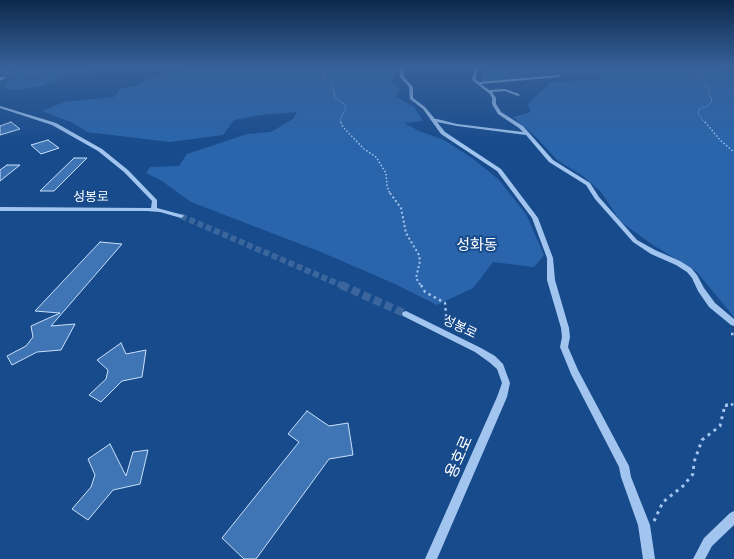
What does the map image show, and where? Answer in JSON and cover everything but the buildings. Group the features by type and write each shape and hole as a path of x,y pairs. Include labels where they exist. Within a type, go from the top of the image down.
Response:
{"street":[{"path":"411,93 411,98 424,108 443,133 499,170 535,218 550,258 550,280 565,328 566,337 564,348 574,371 619,453 624,466 626,478 646,533 650,559"},
{"path":"491,93 494,104 499,112 521,127 551,161 588,184 597,198 635,241 689,270 712,305 734,323"},
{"path":"513,93 518,95"},
{"path":"0,107 48,122 100,150 126,171 155,201 154,210"},
{"path":"434,121 437,120 457,125 528,134"},
{"name":"성봉로","path":"0,209 154,210 181,216"},
{"name":"성봉로","path":"406,314 478,350 500,367"},
{"name":"용호로","path":"431,559 502,397 506,383 500,367"},
{"path":"699,559 708,542 734,517"}],"path":[{"path":"332,93 335,98 342,102 346,108 340,120 343,127 364,149 376,157 386,174 387,186 391,197 401,208 406,233 419,255 420,261 416,278 419,285 425,292 445,303 446,321 450,336"},
{"path":"709,93 712,100 709,106 699,110 698,114 715,135 734,152"},
{"path":"646,533 651,527 663,502 683,486 693,474 694,462 702,440 720,426 725,405 734,404"}],"shaded area":[{"path":"117,93 398,93 396,97 414,107 423,121 404,123 419,131 444,140 472,158 498,179 526,214 544,255 534,267 493,262 473,288 437,305 395,284 321,252 191,202 162,181 146,173 150,167 179,166 187,154 247,134 271,132 293,119 297,112 260,115 234,120 223,135 170,142 87,132 73,123 42,111 64,102 114,97"},
{"path":"539,93 734,93 734,317 697,272 653,245 621,222 601,192 583,176 557,160 537,138 513,117 531,112 528,104"}],"tunnel":[{"path":"181,216 343,286"},
{"path":"341,285 406,314"}],"district":[{"name":"성화동","path":"477,245"}]}
